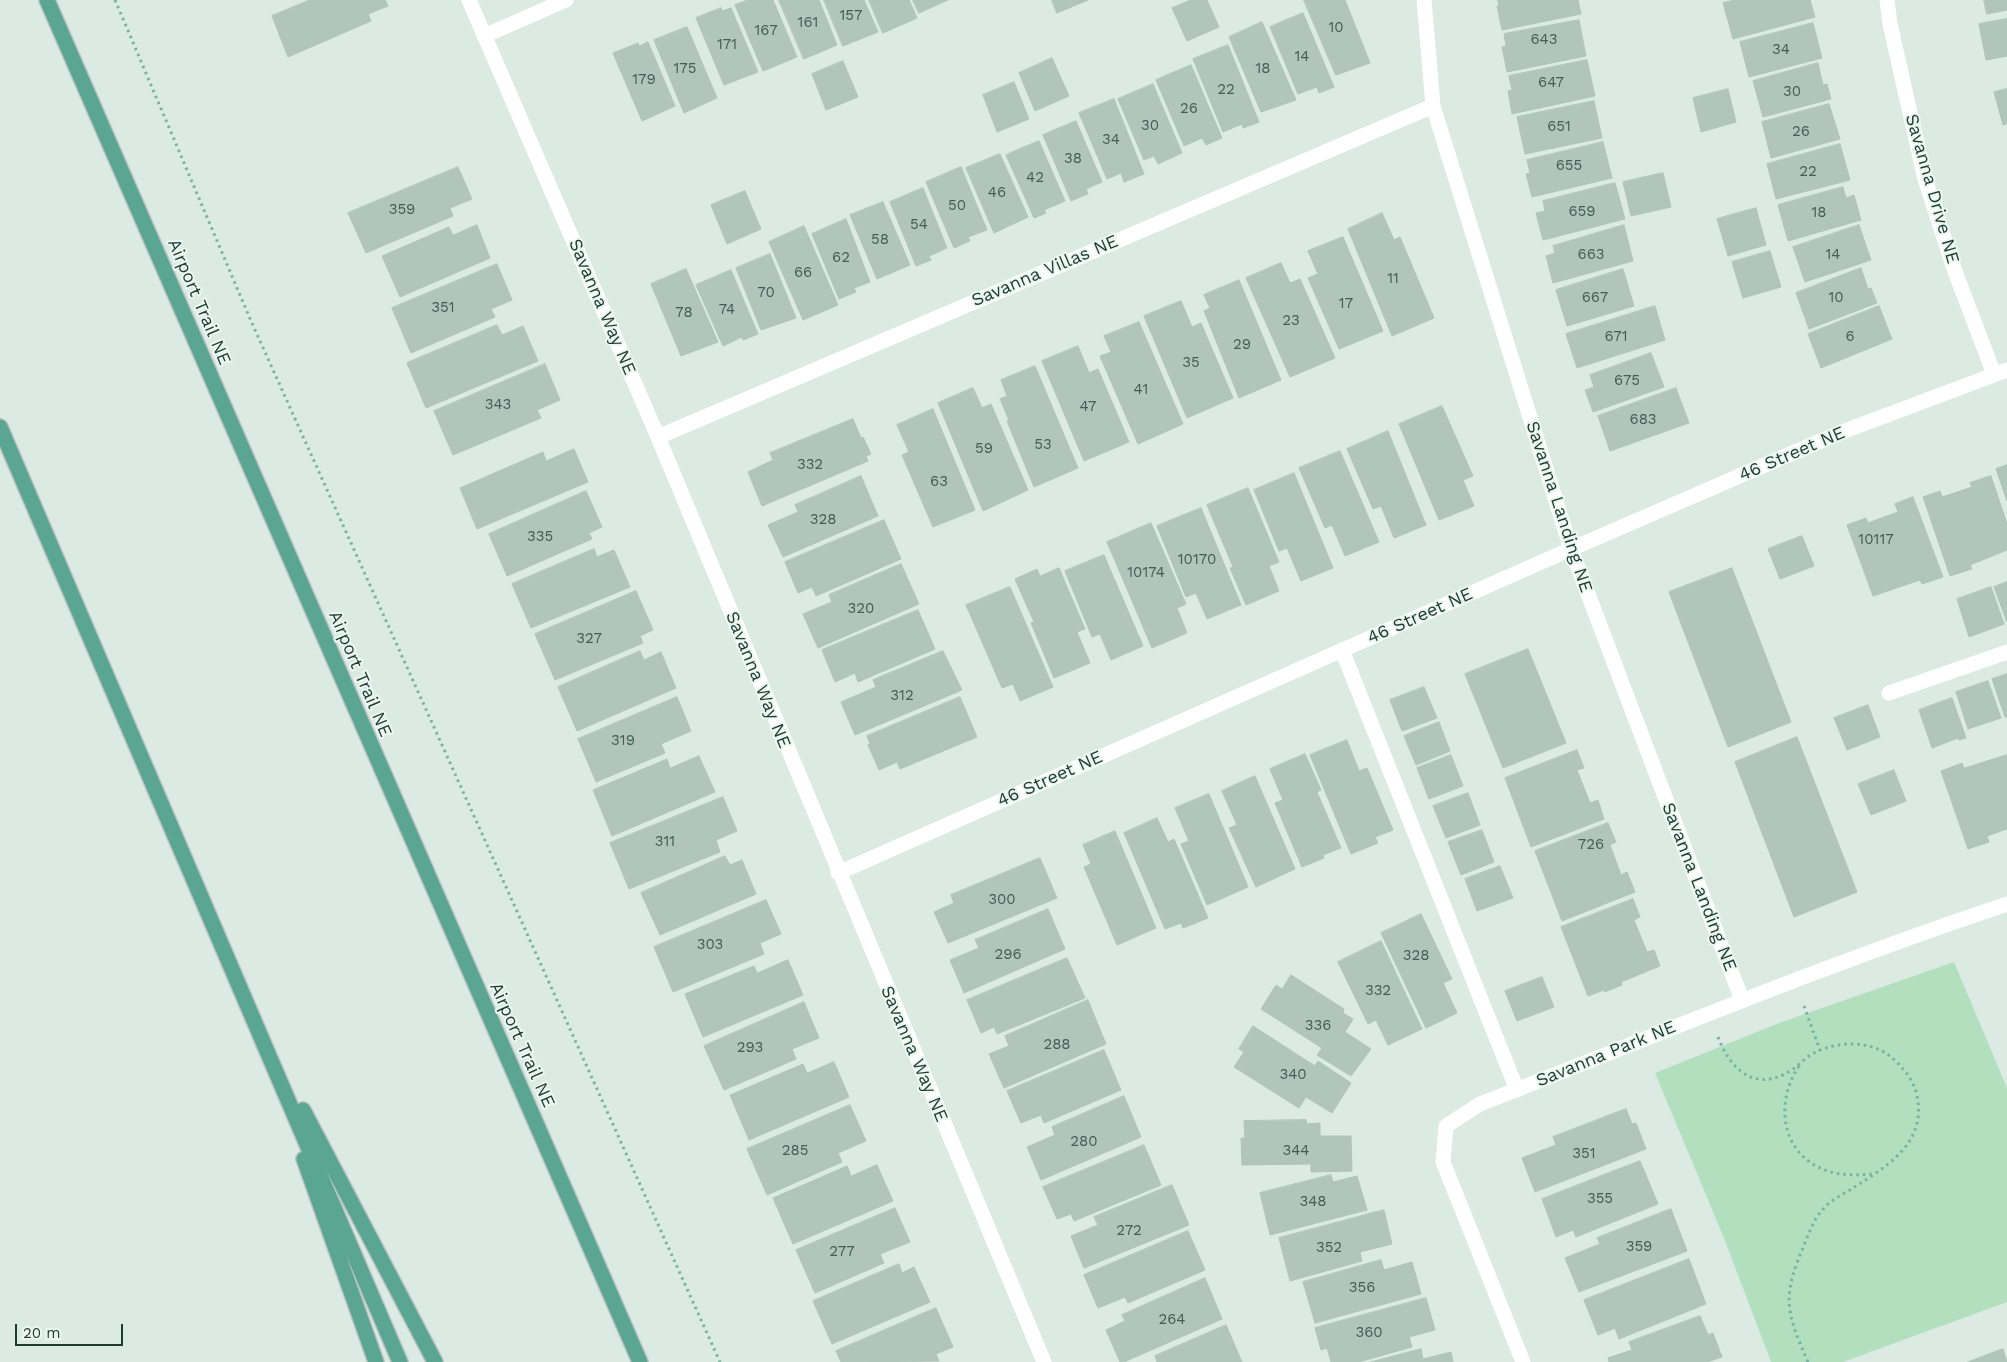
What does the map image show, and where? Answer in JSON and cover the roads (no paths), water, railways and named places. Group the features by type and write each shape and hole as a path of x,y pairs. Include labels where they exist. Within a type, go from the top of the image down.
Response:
{"main road":[{"name":"Airport Trail NE","path":"47,0 640,1362"},
{"path":"0,427 400,1362"},
{"path":"252,1014 376,1362"},
{"path":"252,1014 435,1362"}],"street":[{"name":"Savanna Way NE","path":"469,0 658,437 838,873 1044,1362"},
{"path":"484,36 566,0"},
{"name":"Savanna Landing NE","path":"1424,0 1433,106 1571,549 1742,1000"},
{"name":"Savanna Drive NE","path":"1887,0 1890,24 1925,179 1954,269 2001,372"},
{"name":"Savanna Villas NE","path":"658,437 1433,106"},
{"name":"46 Street NE","path":"838,873 1571,549 1842,432 2001,372"},
{"path":"1342,650 1517,1090"},
{"path":"1889,693 2007,652"},
{"name":"Savanna Park NE","path":"1524,1362 1443,1162 1446,1126 1480,1104 1742,1000 1943,925 2007,904"}]}
